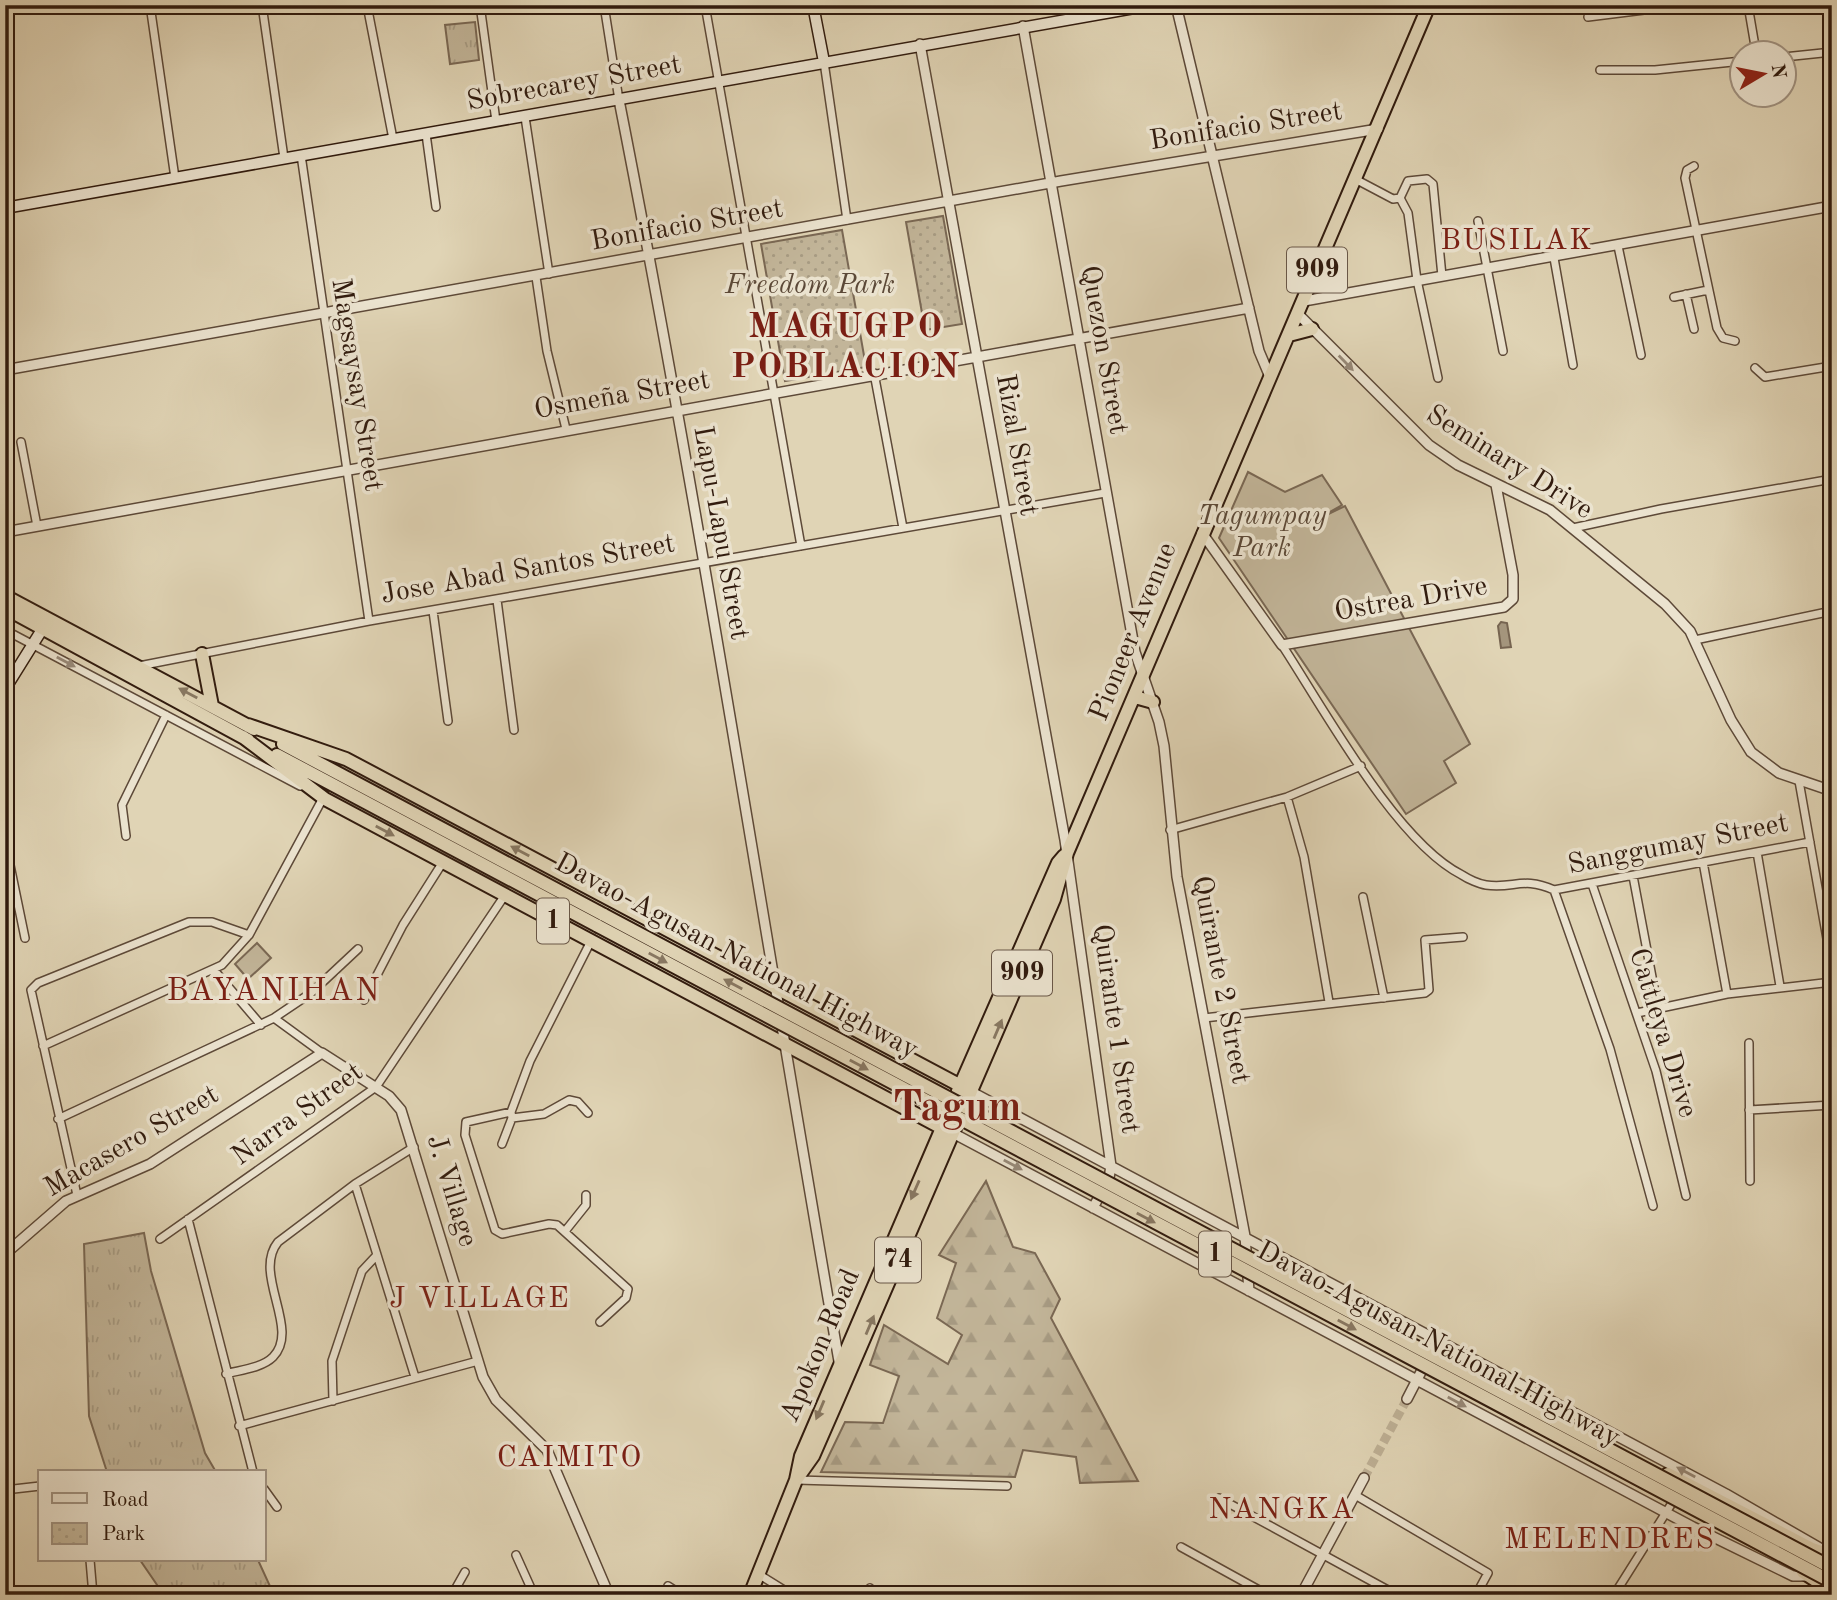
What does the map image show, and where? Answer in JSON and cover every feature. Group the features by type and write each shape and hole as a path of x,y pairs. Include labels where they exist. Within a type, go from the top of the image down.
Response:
{"highway":[{"name":"Pioneer Avenue","path":"950,1125 1061,883 1067,853 1143,680 1202,533 1357,180 1429,5"},
{"path":"1289,335 1312,329"},
{"name":"Davao-Agusan National Highway","path":"5,596 135,672 601,920 1830,1587"},
{"name":"Davao-Agusan National Highway","path":"5,608 135,672 212,706 324,799 783,1043 1099,1202"},
{"path":"202,654 212,706"},
{"path":"1135,697 1153,702"},
{"name":"Davao-Agusan National Highway","path":"245,731 346,759 775,987 1112,1175"},
{"name":"Davao-Agusan National Highway","path":"601,920 1831,1557"},
{"name":"Apokon Road","path":"750,1595 796,1480 801,1455 839,1364 950,1125"},
{"name":"Apokon Road","path":"796,1480 813,1456 843,1387 950,1125"},
{"name":"Davao-Agusan National Highway","path":"1419,1375 1523,1424 1669,1508 1830,1587"},
{"name":"Davao-Agusan National Highway","path":"1523,1424 1531,1415 1534,1404 1724,1498 1812,1549 1831,1557"},
{"path":"1548,1437 1550,1425 1558,1417"},
{"path":"1810,1576 1831,1557"},
{"path":"1830,1587 1824,1574 1831,1557"}],"main road":[{"path":"813,5 824,62"},
{"name":"Sobrecarey Street","path":"5,208 1152,5"},
{"path":"5,689 43,628"}],"street":[{"path":"150,5 175,178"},
{"path":"262,5 284,158"},
{"path":"367,5 393,139"},
{"path":"480,5 496,121"},
{"name":"Lapu-Lapu Street","path":"604,5 753,846 783,1043 843,1387"},
{"path":"705,5 744,238 801,546"},
{"path":"1176,5 1262,360 1270,377"},
{"path":"1588,17 1684,5"},
{"path":"1748,5 1754,38"},
{"name":"Quezon Street","path":"1023,26 1105,494 1143,680"},
{"name":"Rizal Street","path":"920,44 1067,853"},
{"path":"1798,56 1832,52"},
{"path":"824,62 848,220"},
{"path":"1600,70 1655,70 1728,62"},
{"path":"525,117 549,274"},
{"name":"Bonifacio Street","path":"5,370 1051,183 1378,129"},
{"path":"426,134 436,207"},
{"name":"Magsaysay Street","path":"301,155 369,621"},
{"path":"1694,166 1687,170 1685,178 1708,290 1720,335 1735,341"},
{"path":"1400,198 1408,181 1427,179 1433,184 1442,276"},
{"path":"1357,180 1393,199 1400,198"},
{"path":"1400,198 1408,213 1417,280 1438,378"},
{"path":"1301,308 1417,280 1554,258 1694,229 1832,206"},
{"path":"1478,221 1503,351"},
{"path":"1618,246 1641,355"},
{"path":"1554,258 1573,365"},
{"path":"536,276 547,351 566,429"},
{"path":"1674,297 1708,290"},
{"path":"1686,294 1694,329"},
{"name":"Osmeña Street","path":"5,532 773,391 1249,308"},
{"name":"Seminary Drive","path":"1301,308 1312,329 1416,435 1450,460 1496,485 1539,503 1573,527 1671,609 1695,640 1731,720 1745,744 1767,765 1799,781 1832,792"},
{"path":"1755,368 1765,377 1832,366"},
{"path":"874,373 902,528"},
{"path":"21,442 37,526"},
{"path":"1573,527 1832,479"},
{"name":"Ostrea Drive","path":"1282,645 1429,621 1509,604 1514,585 1496,485"},
{"name":"Jose Abad Santos Street","path":"135,672 202,654 369,621 1105,494"},
{"path":"1202,533 1282,645 1361,766 1416,840 1460,874 1486,885 1538,882 1554,890 1611,1049 1653,1206"},
{"path":"497,600 514,730"},
{"path":"432,611 448,721"},
{"path":"1695,640 1832,611"},
{"path":"5,630 324,799 249,935 232,956 214,970 43,1046"},
{"name":"Quirante 2 Street","path":"1143,680 1153,702 1164,746 1170,830 1245,1236 1249,1291"},
{"path":"126,836 122,805 166,715"},
{"path":"1170,830 1287,797 1361,766"},
{"name":"Sanggumay Street","path":"1799,781 1832,967"},
{"path":"1287,797 1306,870 1329,1002"},
{"path":"5,841 25,938"},
{"name":"Sanggumay Street","path":"1554,890 1810,842"},
{"path":"1757,852 1780,986"},
{"name":"Quirante 1 Street","path":"1067,853 1112,1175 1099,1202"},
{"path":"365,1000 403,925 443,862"},
{"path":"1703,862 1727,994"},
{"path":"1633,876 1658,1009"},
{"name":"Cattleya Drive","path":"1592,884 1663,1096 1686,1196"},
{"name":"Narra Street","path":"160,1239 376,1087 505,895"},
{"path":"1363,897 1384,998"},
{"path":"77,1195 31,990 38,983 189,922 212,922 249,935"},
{"path":"1204,1018 1428,992 1425,940 1463,937"},
{"path":"502,1144 530,1061 591,941"},
{"path":"58,1119 274,1018 311,993 358,949"},
{"path":"214,970 261,1024"},
{"path":"1637,1013 1727,994 1832,982"},
{"path":"274,1018 322,1053"},
{"path":"1749,1043 1750,1181"},
{"name":"J. Village","path":"322,1053 376,1087 401,1110 478,1362 496,1399 547,1450 609,1595"},
{"name":"Macasero Street","path":"5,1255 77,1195 150,1164 322,1053"},
{"path":"588,1113 578,1102 569,1100 544,1114 472,1118 466,1122 464,1128 495,1230 502,1234 549,1224 566,1230 628,1289 626,1298 600,1322"},
{"path":"1749,1110 1832,1105"},
{"path":"226,1374 264,1363 279,1349 281,1327 268,1262 270,1251 278,1242 355,1184 414,1147"},
{"path":"1112,1175 1245,1236 1724,1498"},
{"path":"355,1184 415,1377"},
{"path":"566,1230 586,1205 586,1195"},
{"path":"1099,1202 1249,1291 1419,1375 1669,1508 1614,1595"},
{"path":"188,1219 252,1470"},
{"path":"333,1401 332,1361 362,1271 377,1255"},
{"path":"239,1426 478,1362"},
{"path":"1407,1399 1419,1375"},
{"path":"1301,1595 1364,1478"},
{"path":"796,1480 1007,1486"},
{"path":"5,1490 38,1486"},
{"path":"266,1492 277,1507"},
{"path":"1355,1495 1488,1573 1476,1595"},
{"path":"1219,1497 1397,1595"},
{"path":"1181,1547 1268,1595"},
{"path":"516,1555 534,1595"},
{"path":"90,1562 93,1595"},
{"path":"455,1594 465,1572"},
{"path":"758,1574 792,1595"},
{"path":"668,1586 682,1595"}],"green space":[{"path":"475,22 479,60 450,64 445,25"},
{"path":"943,216 962,324 925,330 906,222"},
{"name":"Freedom Park","path":"842,230 866,367 785,381 761,244"},
{"name":"Tagumpay Park","path":"1248,472 1285,492 1322,475 1342,505 1316,520 1345,506 1470,744 1444,761 1456,783 1406,814 1219,538"},
{"path":"257,943 271,958 248,979 235,964"},
{"path":"986,1181 1013,1247 1035,1253 1060,1299 1051,1318 1138,1481 1080,1483 1076,1457 1023,1450 1015,1477 821,1472 845,1422 883,1423 899,1376 870,1365 884,1325 948,1364 962,1335 937,1318 956,1263 939,1255"},
{"path":"144,1233 151,1271 205,1453 215,1470 106,1470 89,1416 84,1244"},
{"path":"141,1562 259,1562 274,1595 164,1595"}],"shaded area":[{"path":"1501,622 1507,623 1511,647 1501,648 1498,626"}],"tunnel":[{"path":"1364,1478 1407,1399"}],"district":[{"name":"BUSILAK","path":"1517,241"},
{"name":"MAGUGPO POBLACION","path":"846,347"},
{"name":"BAYANIHAN","path":"274,992"},
{"name":"Tagum","path":"957,1109"},
{"name":"J VILLAGE","path":"480,1299"},
{"name":"CAIMITO","path":"570,1458"},
{"name":"NANGKA","path":"1282,1510"},
{"name":"MELENDRES","path":"1610,1540"}]}
